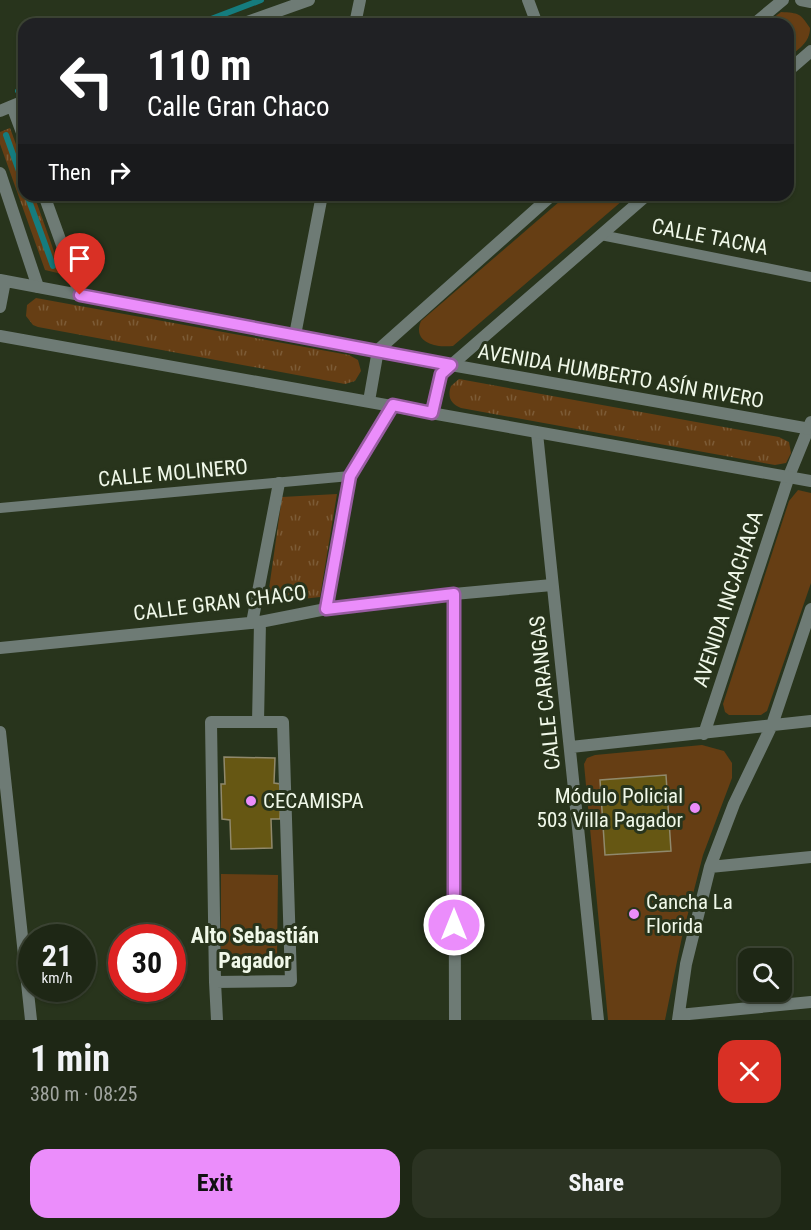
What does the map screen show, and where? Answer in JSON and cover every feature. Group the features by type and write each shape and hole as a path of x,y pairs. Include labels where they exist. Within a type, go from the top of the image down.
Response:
{"street":[{"path":"259,18 309,0"},
{"path":"356,18 360,0"},
{"path":"528,0 535,18"},
{"path":"761,18 783,0"},
{"path":"801,0 811,2"},
{"path":"794,66 811,51"},
{"path":"0,111 18,104"},
{"path":"0,173 38,287"},
{"path":"46,201 80,295"},
{"path":"295,335 321,201"},
{"path":"369,400 378,350 545,201"},
{"path":"432,413 441,374 640,201"},
{"path":"0,307 2,280"},
{"name":"AVENIDA HUMBERTO ASÍN RIVERO","path":"2,280 451,365 810,427"},
{"path":"0,336 369,400 537,433 811,481"},
{"path":"326,609 350,476 393,405"},
{"name":"AVENIDA INCACHACA","path":"704,734 789,476 810,427"},
{"name":"CALLE CARANGAS","path":"537,433 598,1020"},
{"path":"258,722 256,622 279,483"},
{"name":"CALLE GRAN CHACO","path":"0,648 256,622 326,609 552,585"},
{"path":"454,594 455,1020"},
{"path":"811,609 772,725 734,804 710,867 686,964 679,1017 811,1002"},
{"path":"571,747 811,721"},
{"path":"215,982 291,981 283,722 211,722 215,982 217,1020"},
{"path":"0,732 31,1020"},
{"path":"710,867 811,857"},
{"path":"763,1007 764,1020"}],"lane":[{"name":"CALLE TACNA","path":"601,235 811,277"},
{"name":"CALLE MOLINERO","path":"0,508 350,476"}],"green space":[{"path":"781,12 792,13 804,19 810,28 806,42 794,53 794,18 773,18"},
{"path":"10,128 18,150 18,194 0,144 0,132"},
{"path":"20,201 36,201 62,274 45,270"},
{"path":"560,201 622,201 453,346 433,345 422,339 419,328 421,321"},
{"path":"36,298 349,355 358,360 361,371 355,381 345,384 38,327 33,325 26,316 27,305"},
{"path":"459,379 779,437 789,442 791,453 786,463 775,465 461,408 452,402 449,394 451,386"},
{"path":"798,490 811,493 811,583 767,711 761,715 729,715 725,712 723,704 789,501"},
{"path":"337,494 320,597 267,603 282,497"},
{"path":"702,745 724,751 732,763 732,778 703,855 682,937 665,1020 608,1020 584,764 587,758 595,755"},
{"path":"221,874 278,875 277,960 221,959"}],"building":[{"name":"CECAMISPA","path":"224,757 275,758 274,783 281,784 280,819 271,819 272,848 231,849 230,820 222,819 221,784 225,784"},
{"path":"666,775 671,851 605,855 600,780"}],"waterway":[{"path":"214,18 261,0"},
{"path":"6,135 18,168"},
{"path":"29,201 53,266"}],"place":[{"name":"CECAMISPA","path":"251,801"},
{"name":"Módulo Policial 503 Villa Pagador","path":"695,808"},
{"name":"Cancha La Florida","path":"634,914"}],"district":[{"name":"Alto Sebastián Pagador","path":"255,948"}],"route":[{"path":"80,295 451,365 441,374 432,413 393,405 350,476 326,609 454,594 454,925"}]}
